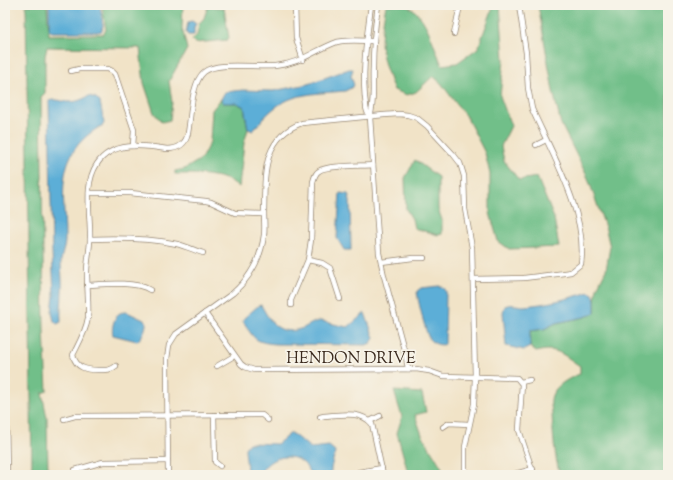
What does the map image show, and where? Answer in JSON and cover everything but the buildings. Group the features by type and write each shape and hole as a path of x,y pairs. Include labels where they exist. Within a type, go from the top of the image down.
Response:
{"street":[{"path":"295,5 296,38 303,60"},
{"path":"371,5 366,41 365,74 366,107 370,117 376,214 381,262 408,369"},
{"path":"370,117 373,108 372,81 378,5"},
{"path":"454,34 460,5"},
{"path":"473,279 524,278 564,273 571,272 581,264 582,250 579,222 566,184 532,109 519,5"},
{"path":"116,366 111,370 87,370 81,368 77,364 73,355 88,318 87,285 90,239 89,193 91,177 97,164 115,150 133,146 172,149 180,146 184,142 188,133 195,86 200,76 209,68 220,66 275,66 289,64 303,60 336,43 344,41 374,41"},
{"path":"71,72 79,69 108,69 115,74 133,126 133,146"},
{"path":"168,475 167,359 169,345 179,330 205,313 240,286 255,267 264,233 267,160 275,142 282,134 295,126 307,122 399,114 416,118 428,126 460,163 464,176 465,209 472,248 475,377 474,404 465,447 465,475"},
{"path":"536,144 546,140"},
{"path":"291,304 291,300 308,260 311,240 313,182 317,172 328,168 373,165"},
{"path":"89,193 130,193 198,200 210,202 235,213 264,214"},
{"path":"90,239 144,239 178,244 203,253"},
{"path":"381,262 424,258"},
{"path":"308,260 322,263 330,268 340,299"},
{"path":"87,285 132,284 145,287 150,290"},
{"path":"5,302 5,350"},
{"name":"HENDON DRIVE","path":"205,313 234,356 243,366 254,370 408,369 425,370 443,376 509,377 517,378 522,383"},
{"path":"217,366 234,356"},
{"path":"530,380 522,383 519,430 534,475"},
{"path":"5,413 7,475"},
{"path":"214,415 215,462 220,466"},
{"path":"64,419 75,416 262,415 268,420"},
{"path":"320,417 358,415 367,418 372,424 383,475"},
{"path":"370,421 380,416"},
{"path":"443,426 449,423 469,424"},
{"path":"75,470 95,463 103,462 168,461"},
{"path":"359,472 382,468"},
{"path":"515,474 532,470"}],"green space":[{"path":"26,5 47,5 49,35 103,34 106,30 102,5 183,5 182,28 187,49 169,81 172,102 170,120 162,122 154,113 144,83 140,48 47,47 45,56 45,93 41,97 44,330 47,391 42,393 47,418 48,475 32,475"},
{"path":"386,5 405,6 411,8 417,13 430,34 442,65 457,63 478,48 494,5 500,5 504,60 500,96 511,126 501,146 504,161 519,180 537,177 554,218 559,247 509,249 498,241 490,213 490,174 485,153 467,118 441,83 433,76 416,92 407,95 394,90 385,67 381,46"},
{"path":"538,5 668,5 668,475 560,475 554,444 551,400 554,391 558,387 580,374 580,366 564,355 555,351 543,350 536,352 530,347 530,331 544,329 556,323 585,317 595,313 597,288 606,270 610,247 606,230 588,178 561,124 553,91"},
{"path":"208,6 224,8 229,38 227,40 195,43 192,40 197,35 199,24 204,18"},
{"path":"221,99 223,103 237,103 244,107 248,129 244,143 239,187 226,179 209,175 175,174 175,171 185,169 201,159 210,142 212,110"},
{"path":"415,160 438,177 438,209 442,220 442,234 438,235 414,228 412,219 406,209 405,178"},
{"path":"394,391 422,393 426,412 415,415 422,435 442,468 442,475 406,475 407,469 397,433 402,417"}],"water":[{"path":"49,5 100,5 103,25 102,31 52,32 49,30"},
{"path":"192,21 196,24 194,27 194,35 188,35 186,33 188,22"},
{"path":"349,69 353,69 351,76 354,85 351,88 345,91 304,95 283,102 263,118 253,131 248,129 244,107 237,103 223,103 221,99 225,92 243,90 273,91 308,84"},
{"path":"89,96 96,98 100,102 104,123 87,136 76,148 69,161 65,176 65,241 61,262 61,322 57,324 54,321 52,312 54,296 49,101 59,100 72,102"},
{"path":"340,193 348,194 350,201 351,250 344,250 337,238"},
{"path":"443,287 446,291 445,344 442,345 433,343 429,338 422,317 417,291 421,288"},
{"path":"589,292 593,294 595,300 595,313 585,317 556,323 544,329 530,331 530,347 524,350 506,346 503,312 505,306 540,304"},
{"path":"261,305 276,326 280,329 292,331 320,321 348,327 365,313 374,338 371,343 366,345 276,344 259,341 252,336 243,321 244,318"},
{"path":"127,312 146,321 144,332 137,341 113,335 113,326 116,317 120,313"},
{"path":"291,433 311,448 329,446 335,451 331,475 311,475 302,462 290,457 284,457 272,461 263,469 260,475 246,475 247,465 245,448 249,443 277,444"}]}
